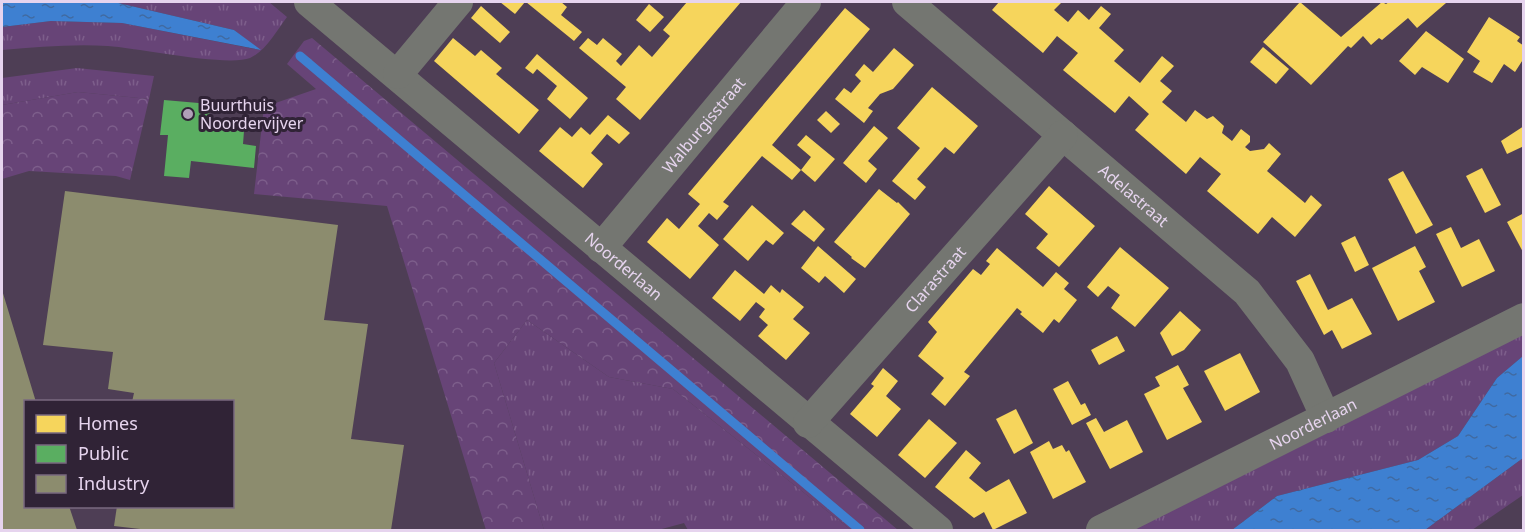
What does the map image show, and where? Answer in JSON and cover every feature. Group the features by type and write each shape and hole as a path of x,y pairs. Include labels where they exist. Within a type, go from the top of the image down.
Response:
{"street":[{"name":"Noorderlaan","path":"309,2 398,74 938,531"},
{"path":"398,74 458,2"},
{"name":"Walburgisstraat","path":"602,248 806,2"},
{"name":"Adelastraat","path":"907,2 1247,292 1300,361 1326,418"},
{"name":"Clarastraat","path":"808,423 1063,135"},
{"name":"Noorderlaan","path":"1101,531 1524,318"}],"green space":[{"path":"114,2 269,2 287,17 271,40 256,55 239,60 203,59 108,46 2,50 2,27 51,21 122,23 260,50 234,30"},
{"path":"312,38 898,530 851,530 673,389 609,377 527,320 494,363 544,530 486,530 387,206 254,194 264,107 316,89 287,64 304,41"},
{"path":"77,68 154,76 149,99 78,92 2,105 2,78"},
{"path":"78,92 149,99 130,180 116,176 29,171 2,179 2,105"},
{"path":"527,320 609,377 673,389 851,530 688,530 684,523 658,530 544,530 494,363"},
{"path":"1523,326 1523,356 1497,378 1458,436 1418,460 1277,496 1232,530 1130,530"},
{"path":"1523,458 1523,495 1472,530 1425,530"}],"water":[{"path":"2,2 114,2 234,30 261,50 122,23 51,21 2,27"},
{"path":"1523,356 1523,458 1425,530 1232,530 1277,496 1418,460 1458,436 1497,378"}],"building: Homes":[{"path":"500,2 525,2 515,14"},
{"path":"526,2 561,2 567,7 561,15 582,32 574,41"},
{"path":"687,2 741,2 640,120 616,99 626,87 579,48 588,38 597,45 603,38 622,54 616,61 621,66 639,45 652,57 670,36 663,30"},
{"path":"999,2 1062,2 1054,10 1068,22 1078,10 1089,20 1101,6 1111,14 1099,28 1124,50 1114,61 1140,83 1162,56 1174,66 1160,81 1172,91 1162,102 1186,122 1195,110 1207,119 1213,116 1224,126 1222,133 1232,141 1241,129 1250,136 1250,142 1245,147 1250,151 1264,149 1269,143 1281,154 1267,171 1305,203 1311,195 1322,205 1295,237 1272,217 1258,234 1207,191 1221,174 1200,157 1186,174 1135,130 1149,114 1129,96 1115,113 1063,70 1078,53 1057,36 1043,53 992,10"},
{"path":"1300,2 1341,37 1382,2 1386,4 1389,2 1446,3 1417,28 1408,18 1382,40 1379,38 1371,45 1363,36 1351,48 1348,46 1311,85 1263,42"},
{"path":"649,4 664,17 650,32 636,20"},
{"path":"481,6 510,32 500,43 471,18"},
{"path":"845,8 870,29 772,145 801,170 792,180 762,156 723,202 729,206 717,220 709,213 698,226 719,245 690,279 647,242 667,218 679,229 700,204 688,194"},
{"path":"1489,17 1520,37 1517,41 1524,46 1524,58 1515,72 1504,64 1492,83 1473,72 1480,61 1467,52"},
{"path":"1426,31 1464,59 1448,83 1422,67 1415,75 1399,61"},
{"path":"453,38 475,56 481,50 502,68 496,74 539,110 519,134 434,61"},
{"path":"1263,47 1289,69 1276,84 1250,62"},
{"path":"894,48 914,65 893,89 880,94 868,108 873,111 864,123 835,99 844,88 851,93 861,81 855,75 864,64 873,72"},
{"path":"537,54 588,98 570,119 547,99 557,86 537,69 533,74 525,68"},
{"path":"932,87 978,126 954,154 945,147 917,179 926,187 915,200 892,181 920,148 897,128"},
{"path":"826,111 840,124 831,133 817,120"},
{"path":"608,115 630,133 619,144 607,134 591,153 603,164 583,188 539,151 560,127 572,137 581,127 590,135"},
{"path":"874,126 888,138 868,161 877,169 866,183 843,163"},
{"path":"1524,126 1524,146 1507,154 1501,141"},
{"path":"806,135 835,159 815,182 801,170 811,157 797,145"},
{"path":"1482,168 1501,205 1485,213 1466,176"},
{"path":"1403,171 1433,225 1416,234 1388,179"},
{"path":"1049,186 1095,226 1059,267 1036,248 1048,234 1025,214"},
{"path":"879,189 898,202 910,214 865,268 834,242"},
{"path":"752,205 784,233 773,245 766,240 748,261 723,239"},
{"path":"804,210 825,229 814,242 791,224"},
{"path":"1524,213 1524,254 1507,222"},
{"path":"1451,227 1461,248 1479,239 1495,271 1462,287 1436,234"},
{"path":"1355,236 1369,265 1355,272 1341,243"},
{"path":"818,246 856,279 844,293 825,276 819,283 801,268"},
{"path":"1415,246 1426,267 1419,271 1435,302 1398,321 1372,268"},
{"path":"1120,247 1169,288 1135,327 1111,308 1120,295 1108,286 1098,297 1087,287"},
{"path":"997,248 1043,287 1056,272 1069,283 1064,289 1077,300 1059,323 1054,319 1043,333 1020,314 1022,312 1017,308 964,372 970,376 945,406 931,394 944,378 918,356 937,332 928,322 973,269 981,275 990,264 986,261"},
{"path":"735,270 764,294 771,285 780,293 782,289 804,307 793,319 810,333 786,360 758,336 768,325 759,317 765,309 756,302 740,321 712,298"},
{"path":"1310,274 1328,310 1352,298 1372,334 1342,349 1332,330 1324,335 1296,281"},
{"path":"1180,311 1201,330 1184,350 1172,356 1160,333"},
{"path":"1117,336 1125,351 1099,365 1091,350"},
{"path":"1240,353 1260,392 1225,411 1204,371"},
{"path":"1178,365 1189,385 1183,388 1202,422 1167,440 1144,394 1160,386 1155,377"},
{"path":"883,368 898,381 886,396 901,409 877,437 850,414 874,386 871,384"},
{"path":"1068,381 1081,405 1085,403 1091,415 1072,425 1053,389"},
{"path":"1016,409 1033,443 1014,454 996,419"},
{"path":"1096,418 1104,432 1127,420 1143,452 1110,469 1086,423"},
{"path":"929,419 957,443 925,478 898,455"},
{"path":"1049,441 1053,449 1062,445 1066,452 1069,450 1086,482 1053,499 1030,452"},
{"path":"966,450 981,463 969,478 986,492 1009,479 1027,513 993,530 984,512 974,518 935,487"}],"building: Public":[{"path":"164,100 210,104 208,128 244,131 243,144 256,146 254,168 191,161 189,178 164,176 168,135 160,135"}],"building: Industry":[{"path":"65,191 338,225 324,320 368,324 351,439 404,445 391,530 149,530 114,526 117,508 234,508 234,400 132,400 134,393 108,389 113,352 43,345"},
{"path":"2,290 35,400 24,400 24,508 70,508 77,530 2,530"}],"waterway":[{"path":"300,56 860,530"}],"place":[{"name":"Buurthuis Noordervijver","path":"188,114"}]}
